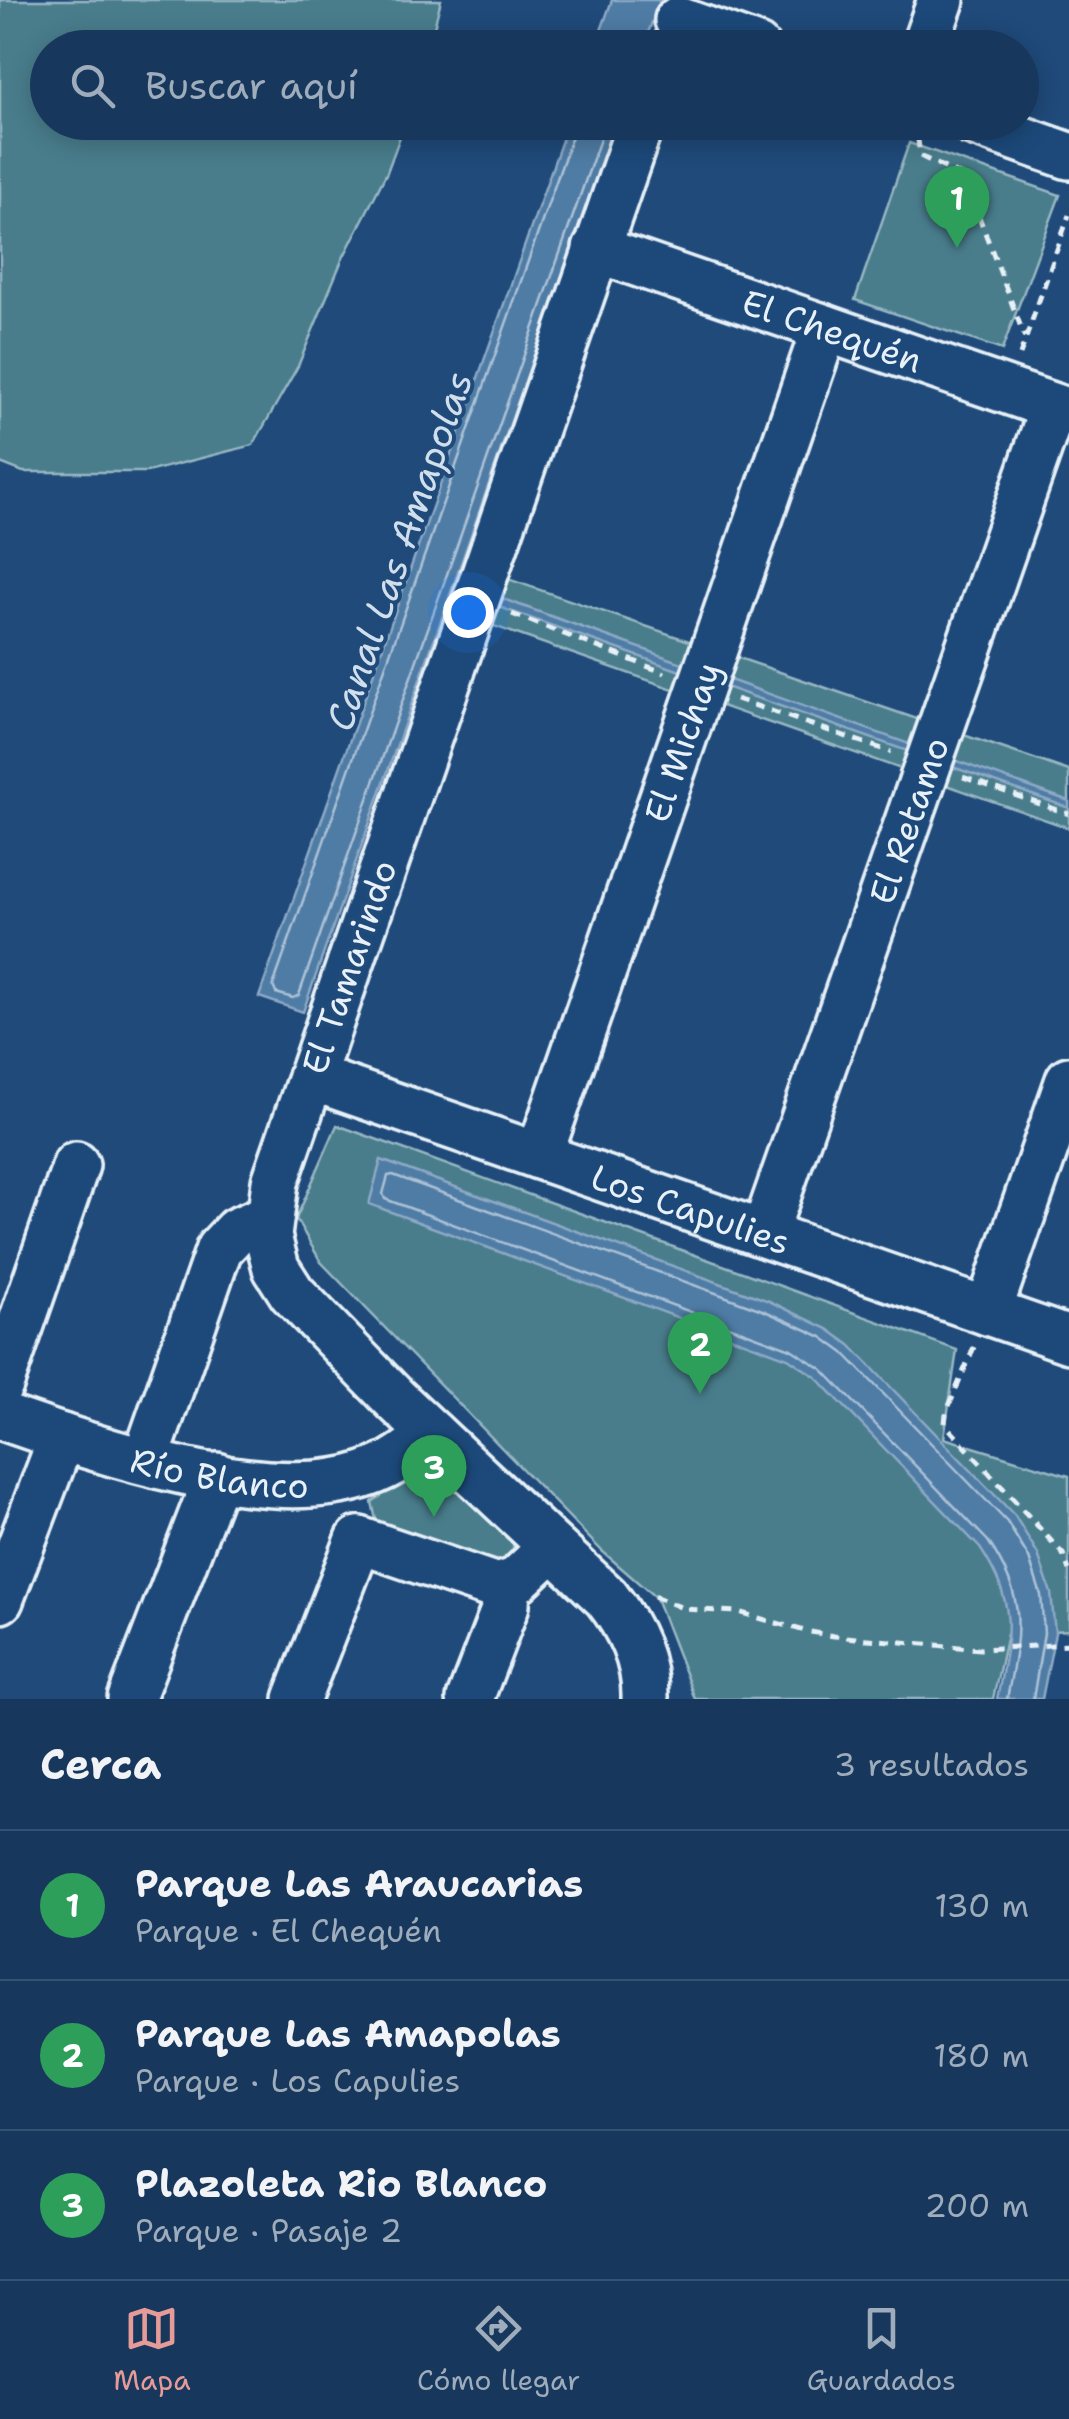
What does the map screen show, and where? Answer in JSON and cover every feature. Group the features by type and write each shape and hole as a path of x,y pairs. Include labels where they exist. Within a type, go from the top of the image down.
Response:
{"street":[{"path":"930,30 940,0"},
{"path":"677,22 702,30"},
{"name":"El Tamarindo","path":"635,140 275,1182 269,1217 271,1253 292,1293 432,1434 606,1597 622,1617 642,1664 645,1699"},
{"path":"1023,140 1069,156"},
{"name":"El Chequén","path":"596,249 1061,410"},
{"name":"El Michay","path":"539,1156 825,328"},
{"name":"El Retamo","path":"764,1234 928,764 1061,410"},
{"name":"Los Capulies","path":"311,1077 1069,1340"},
{"path":"988,1312 1069,1080"},
{"path":"0,1385 76,1165"},
{"path":"145,1461 219,1249 236,1230 269,1217"},
{"name":"Río Blanco","path":"0,1416 145,1461 217,1476 292,1484 349,1479 387,1465 432,1434"},
{"path":"0,1600 62,1437"},
{"path":"132,1699 217,1476"},
{"path":"297,1699 359,1540 349,1479"},
{"path":"359,1540 486,1585 517,1580 552,1546"},
{"path":"470,1699 506,1605 507,1584"}],"path":[{"path":"918,140 920,156 964,177 1025,338"},
{"path":"1010,392 1069,215"},
{"path":"475,600 701,688 1069,814"},
{"path":"988,1312 946,1413 945,1424 1063,1554 1069,1570"},
{"path":"643,1587 658,1600 686,1609 738,1612 805,1631 980,1649 1069,1644"}],"shaded area":[{"path":"0,0 441,0 433,30 30,30 30,140 399,140 298,366 253,445 147,472 23,472 0,463"},
{"path":"909,143 1060,195 1002,350 855,300"},
{"path":"470,566 1069,771 1069,828 454,612"},
{"path":"337,1125 957,1350 944,1438 1069,1476 1069,1630 1007,1634 993,1699 695,1699 656,1598 602,1551 321,1262 296,1219"},
{"path":"430,1462 515,1537 510,1563 484,1570 379,1533 372,1502"}],"water":[{"path":"612,0 660,0 649,30 601,30"},
{"path":"562,140 610,140 303,1012 259,997"},
{"path":"458,583 1069,801 1069,808 456,592"},
{"path":"381,1160 769,1301 828,1329 850,1345 1015,1516 1038,1554 1051,1593 1055,1633 1042,1699 997,1699 1008,1620 1001,1586 992,1568 980,1548 816,1377 788,1358 369,1204"}],"place":[{"name":"Parque Las Araucarias","path":"957,248"},
{"name":"Parque Las Amapolas","path":"700,1394"},
{"name":"Plazoleta Rio Blanco","path":"434,1517"}],"water label":[{"name":"Canal Las Amapolas","path":"399,551"}]}
